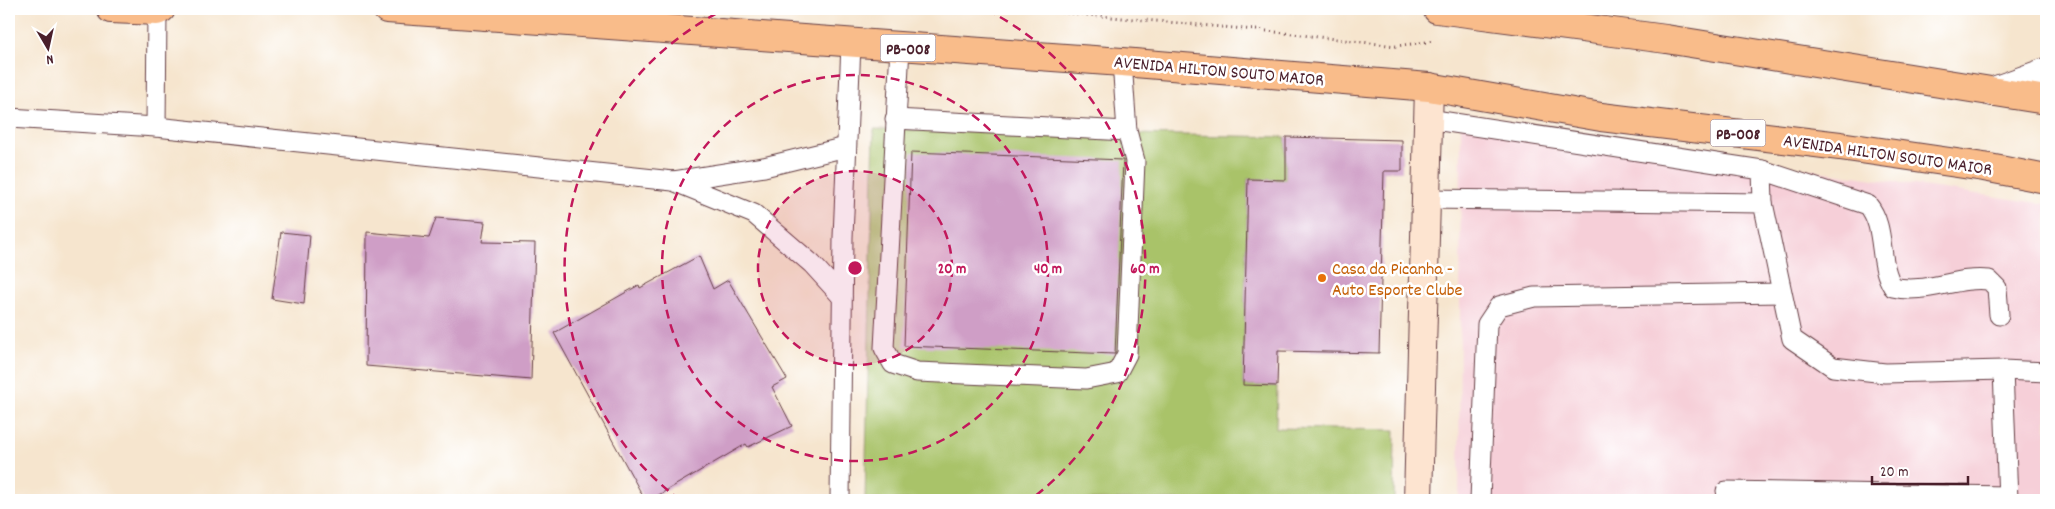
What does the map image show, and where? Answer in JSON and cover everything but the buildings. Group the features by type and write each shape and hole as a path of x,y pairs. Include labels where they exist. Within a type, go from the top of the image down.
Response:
{"main road":[{"path":"111,9 159,10"},
{"name":"AVENIDA HILTON SOUTO MAIOR","path":"387,9 850,44 1122,62 1429,87 1601,117 1840,146 1984,167 2046,179"},
{"path":"1437,9 1666,39 2046,100"},
{"path":"1418,500 1429,87"}],"street":[{"path":"1992,92 2046,72"}],"lane":[{"path":"156,127 159,10"},
{"path":"840,500 842,298 850,44"},
{"path":"900,47 884,348 893,364 917,372 1086,379 1117,373 1127,354 1135,161 1127,131 1122,62"},
{"path":"9,118 156,127 673,181 764,167 846,147"},
{"path":"896,119 1127,131"},
{"path":"1428,119 1762,170 1868,205 1876,215 1886,275 1893,287 1907,290 1977,278 1989,280 1997,288 1999,315"},
{"path":"1762,170 1763,204 1792,339 1833,367 1885,373 2003,370 2046,372"},
{"path":"673,181 754,214 812,264 842,298"},
{"path":"1426,199 1763,204"},
{"path":"1480,500 1487,324 1499,306 1534,296 1782,294"},
{"path":"1726,491 2008,498 2003,370"}],"path":[{"path":"1022,9 1267,31"}],"shaded area":[{"path":"1461,119 2046,204 2046,500 1459,500"}],"green space":[{"path":"874,129 1286,137 1285,180 1248,179 1243,385 1277,386 1276,428 1395,430 1394,500 865,500"}],"place":[{"name":"Casa da Picanha - Auto Esporte Clube","path":"1322,278"}]}
